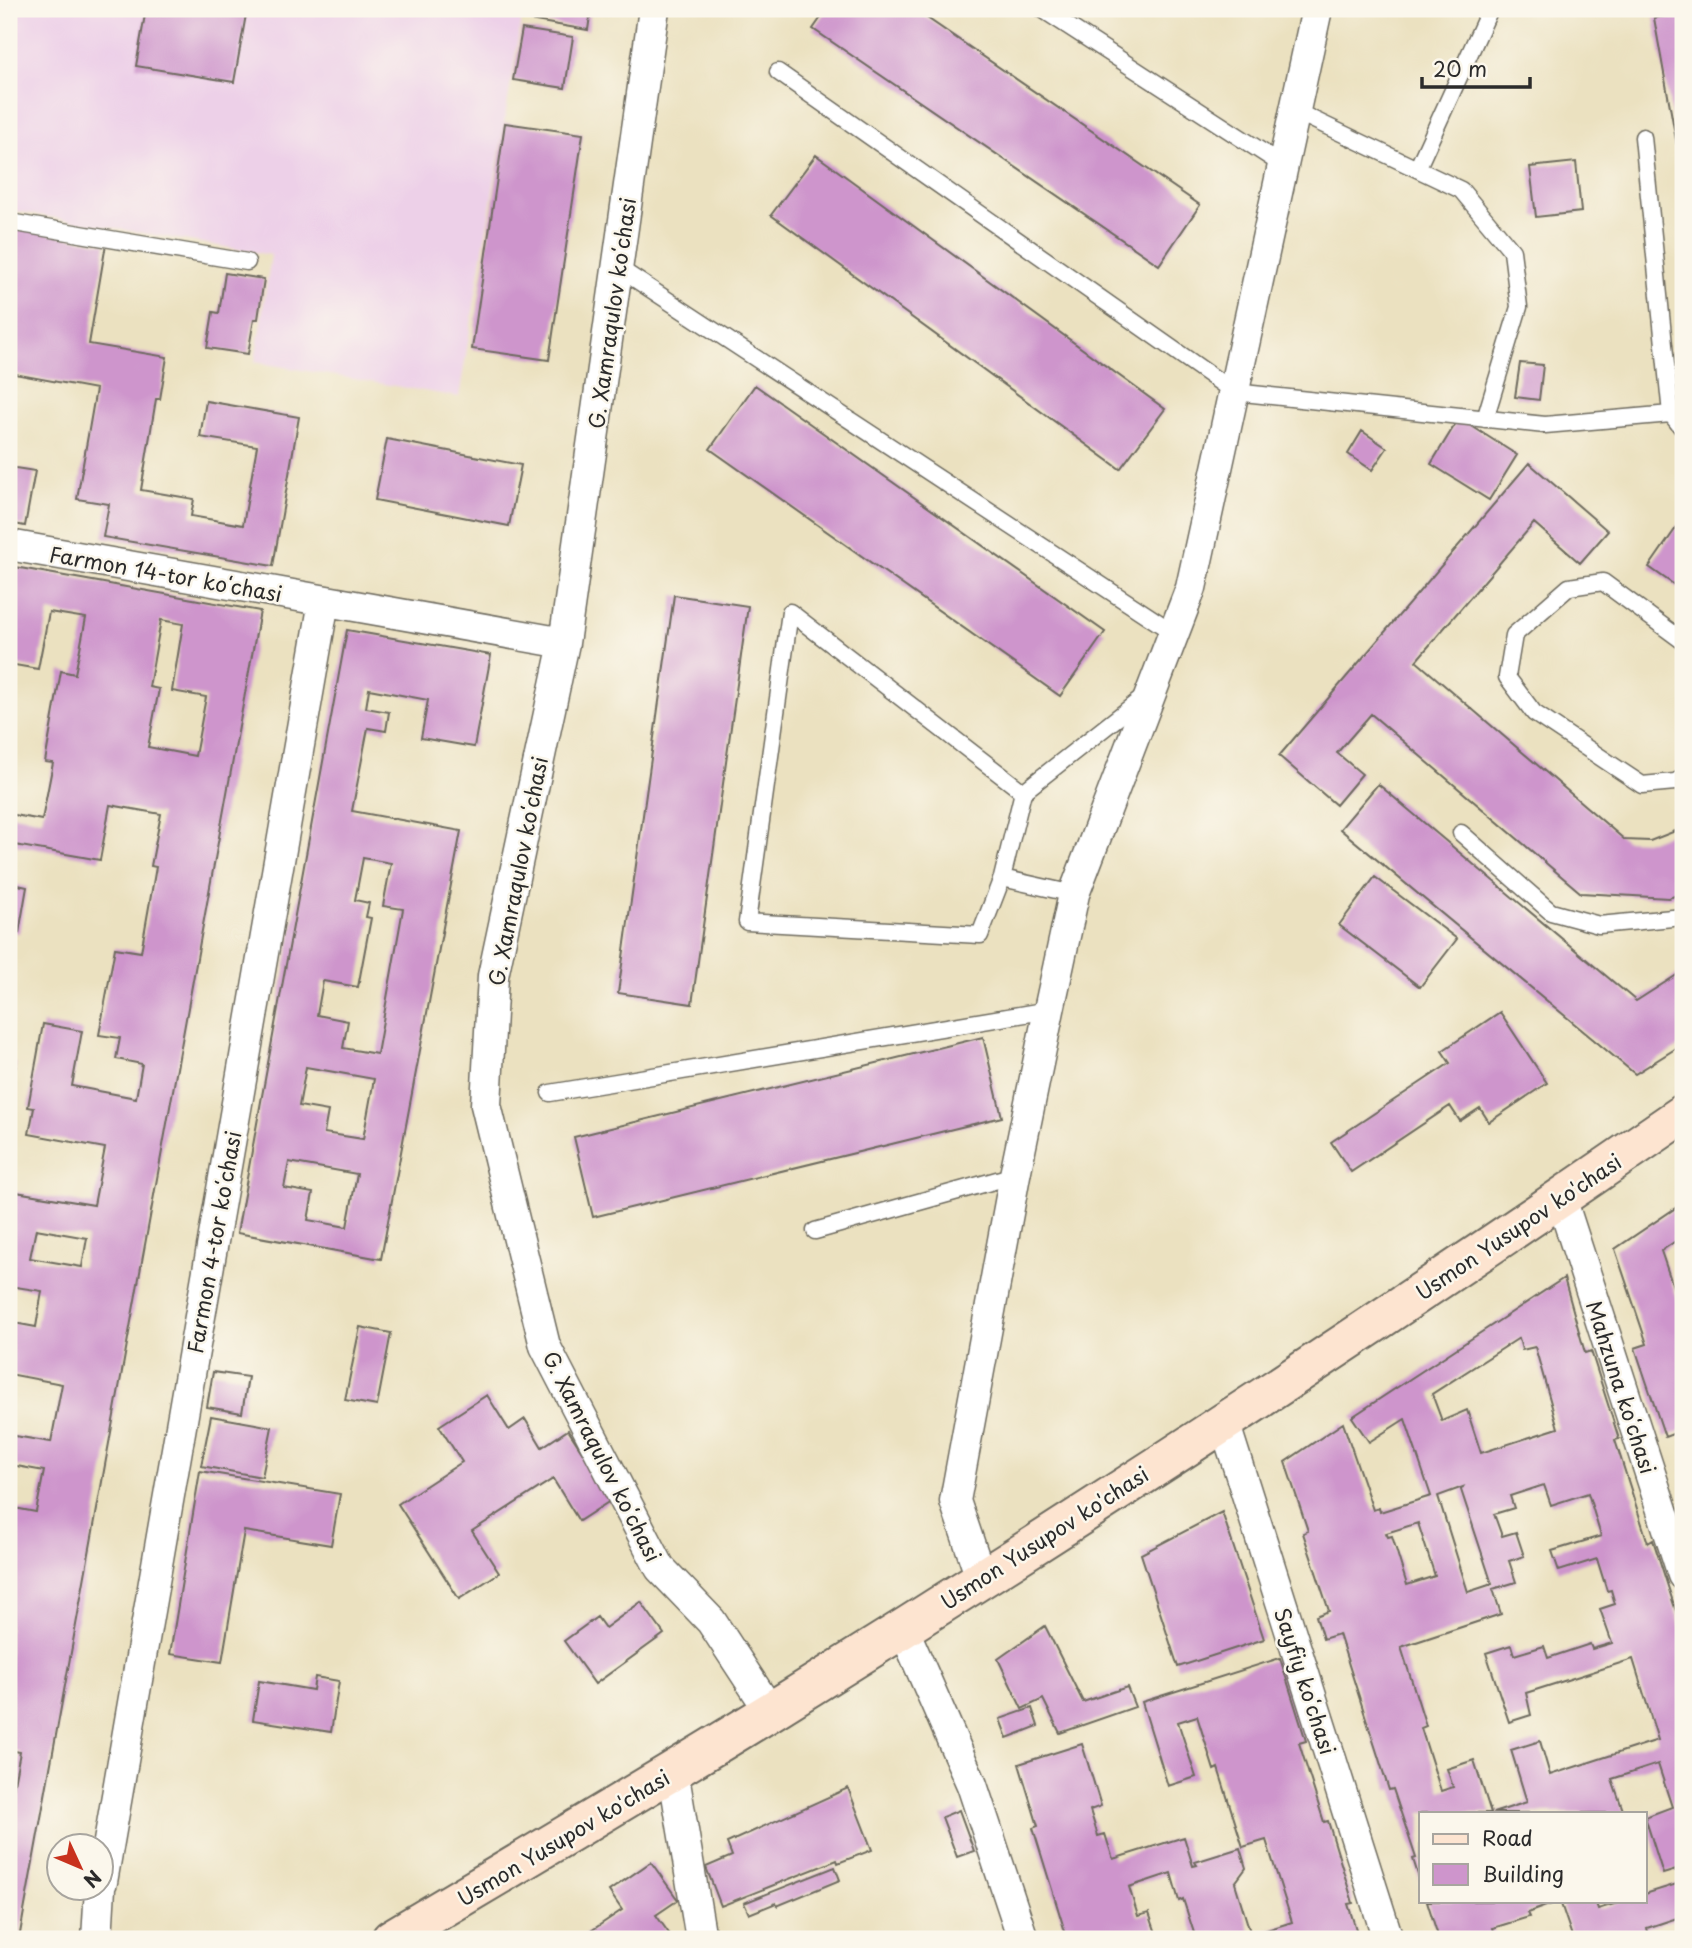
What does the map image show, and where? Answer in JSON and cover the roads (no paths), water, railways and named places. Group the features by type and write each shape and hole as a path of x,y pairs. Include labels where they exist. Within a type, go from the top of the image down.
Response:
{"main road":[{"name":"Usmon Yusupov ko'chasi","path":"391,1939 770,1712 903,1628 1224,1422 1683,1114"}],"street":[{"name":"G. Xamraqulov koʻchasi","path":"654,9 564,643 493,976 486,1105 545,1346 660,1568 711,1621 770,1712"},
{"path":"981,1578 955,1501 1015,1175 1049,1010 1074,894 1191,588 1317,9"},
{"name":"Farmon 14-tor koʻchasi","path":"9,545 564,643"},
{"name":"Farmon 4-tor koʻchasi","path":"111,1832 324,601"},
{"name":"Mahzuna koʻchasi","path":"1561,1198 1683,1575"},
{"name":"Sayfiy koʻchasi","path":"1224,1422 1388,1939"},
{"path":"903,1628 972,1785 1023,1939"},
{"path":"673,1770 701,1939"},
{"path":"97,1939 99,1902"}],"lane":[{"path":"1042,9 1284,166"},
{"path":"1417,169 1490,9"},
{"path":"778,72 1234,392 1545,425 1671,414"},
{"path":"1295,111 1461,190 1512,251 1519,307 1485,419"},
{"path":"1643,137 1671,414 1683,429"},
{"path":"9,222 247,262"},
{"path":"617,267 1174,633"},
{"path":"1683,641 1603,582 1569,587 1514,635 1507,677 1534,713 1642,785 1675,782 1683,778"},
{"path":"1023,792 790,612 747,922 980,934 1002,878 1023,792 1151,691"},
{"path":"1461,833 1551,912 1599,925 1683,917"},
{"path":"1002,878 1074,894"},
{"path":"550,1093 1049,1010"},
{"path":"815,1231 1015,1175"}]}
